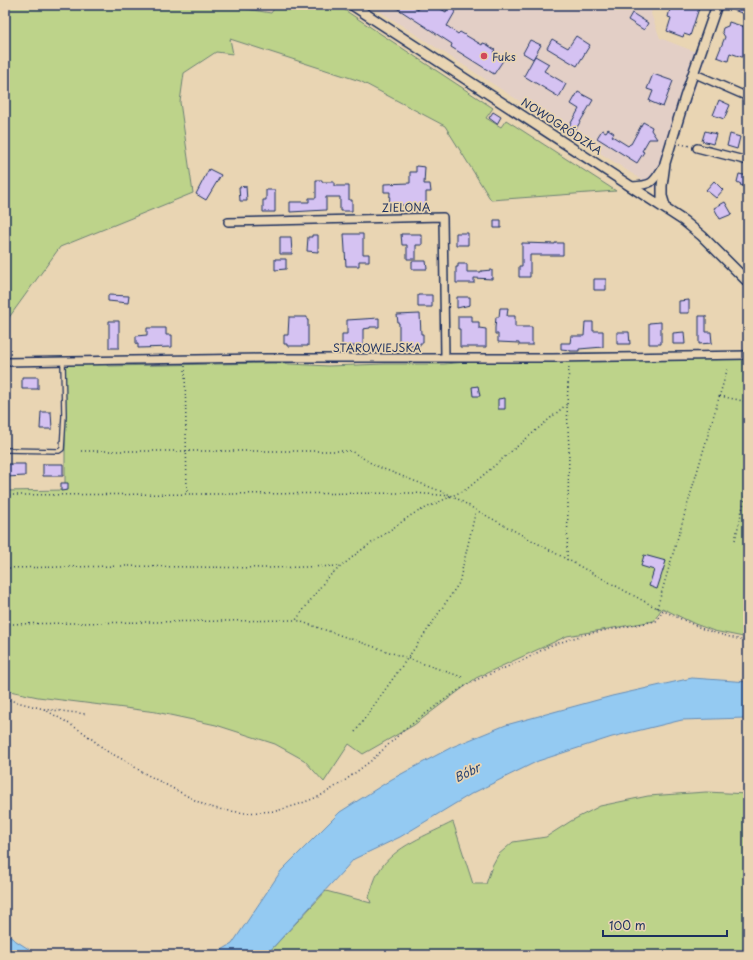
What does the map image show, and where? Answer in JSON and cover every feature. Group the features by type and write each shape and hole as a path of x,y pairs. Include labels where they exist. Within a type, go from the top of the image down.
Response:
{"main road":[{"name":"NOWOGRÓDZKA","path":"352,5 666,209 702,236 748,282"},
{"path":"666,209 662,196 665,163 693,73 717,5"}],"street":[{"path":"693,73 748,97"},
{"path":"697,148 748,161"},
{"path":"632,186 643,186 650,184 665,163"},
{"name":"ZIELONA","path":"228,222 444,217 445,358"},
{"name":"STAROWIEJSKA","path":"5,362 267,358 748,355"}],"lane":[{"path":"5,450 59,451 62,449 64,416 63,361"}],"path":[{"path":"678,143 697,148"},
{"path":"567,560 569,450 567,404 570,357"},
{"path":"185,360 188,494"},
{"path":"657,608 728,367"},
{"path":"720,396 748,402"},
{"path":"296,620 327,578 360,550 412,514 453,496 467,488 567,404"},
{"path":"81,452 351,450 376,466 453,496 567,560 663,611 705,630 748,642"},
{"path":"735,540 748,489"},
{"path":"5,495 414,493 453,496"},
{"path":"355,732 407,659 458,583 476,510"},
{"path":"5,568 122,566 266,568 341,566"},
{"path":"44,710 84,732 108,752 206,806 245,813 276,811 320,796 343,782 372,760 404,730 460,689 476,680 526,659 549,646 586,634 656,621 663,611"},
{"path":"5,624 296,620 462,678"},
{"path":"5,699 44,710 86,714"}],"shaded area":[{"path":"370,5 653,5 651,14 660,38 706,56 680,134 656,189"}],"green space":[{"path":"5,5 222,5 271,13 277,5 337,5 493,108 486,118 501,127 506,120 616,191 491,200 445,126 360,81 230,39 233,54 216,52 184,73 180,102 193,193 60,247 5,323"},
{"path":"748,352 748,638 714,631 695,624 662,608 654,621 567,636 476,678 414,725 363,754 349,744 324,782 304,760 275,744 216,725 156,712 38,697 5,690 5,491 65,490 65,359 98,358 108,366 273,363 328,366 444,364 570,353"},
{"path":"706,792 748,794 748,955 266,955 326,891 371,903 369,897 374,881 385,862 412,842 453,822 473,884 486,884 492,866 498,855 513,842 546,837 571,821 600,806 648,796"}],"water":[{"name":"Bóbr","path":"692,678 748,682 748,719 682,720 612,737 538,761 471,794 400,837 354,859 266,955 213,955 232,944 281,871 340,812 392,779 452,747 506,725 612,696"},
{"path":"5,932 13,939 38,955 5,955"}],"building":[{"path":"392,5 411,5 418,10 420,5 434,5 446,12 450,5 459,5 447,26 458,34 460,32 482,45 483,43 486,44 495,50 493,52 504,59 494,74 451,47 452,44"},
{"path":"671,5 700,5 690,36 684,34 683,37 667,31 671,18 668,17"},
{"path":"723,5 747,5 744,14"},
{"path":"632,13 648,23 644,30 628,20"},
{"path":"729,22 748,28 748,59 730,53 728,61 717,57 725,37 722,32 723,28 728,26"},
{"path":"576,36 590,45 577,66 547,48 552,39 568,48"},
{"path":"530,40 541,45 533,59 523,53"},
{"path":"535,56 549,64 544,71 566,84 559,97 524,76"},
{"path":"653,74 673,81 663,107 649,101 653,91 647,89"},
{"path":"578,92 593,100 573,134 567,130 579,109 571,104"},
{"path":"719,100 730,105 724,119 713,115"},
{"path":"493,112 501,117 497,124 489,118"},
{"path":"643,122 652,127 651,130 657,139 649,139 642,151 644,152 637,163 597,138 602,130 606,132 608,129 614,133 612,136 628,146 631,144"},
{"path":"705,131 716,134 713,144 702,141"},
{"path":"730,134 740,137 737,149 727,146"},
{"path":"416,166 425,167 424,184 430,184 431,192 426,192 426,211 414,211 414,206 400,205 400,211 389,211 390,192 384,192 384,184 410,183 410,172 416,172"},
{"path":"209,169 221,175 206,200 196,194"},
{"path":"739,174 748,176 748,187 740,185 741,184 737,182"},
{"path":"316,180 322,180 322,182 334,182 334,186 349,186 349,200 352,200 352,211 340,211 340,197 326,197 326,210 290,212 290,202 309,202 309,198 316,198"},
{"path":"714,181 723,190 716,198 706,190"},
{"path":"246,186 247,201 240,201 239,187"},
{"path":"266,190 275,190 275,212 263,212 263,200 266,200"},
{"path":"725,202 732,214 720,219 714,208"},
{"path":"494,220 501,220 501,228 494,228"},
{"path":"456,233 468,233 468,245 456,245"},
{"path":"344,234 363,234 363,254 369,254 369,261 359,261 359,266 346,266"},
{"path":"401,234 420,234 420,236 422,236 422,245 416,245 416,259 407,259 407,245 402,245"},
{"path":"312,235 318,235 318,252 307,251 308,237 312,237"},
{"path":"280,237 291,237 292,254 280,254"},
{"path":"522,243 563,243 563,255 530,255 530,277 519,277 519,266 522,266"},
{"path":"275,259 286,259 286,269 275,270"},
{"path":"412,261 426,261 427,269 412,269"},
{"path":"458,264 467,264 467,272 492,270 492,279 474,278 474,283 456,283 456,267 458,267"},
{"path":"594,279 606,279 606,290 594,290"},
{"path":"108,295 129,296 128,303 108,301"},
{"path":"418,295 432,295 432,307 418,307"},
{"path":"457,297 470,297 470,305 457,308"},
{"path":"689,300 689,313 679,313 679,301"},
{"path":"500,308 508,308 507,316 515,316 515,327 532,327 532,345 498,342 498,334 495,334 495,328 496,317 499,317"},
{"path":"420,314 423,343 420,343 420,346 399,346 399,323 397,315"},
{"path":"458,316 472,316 472,322 479,322 479,328 486,329 486,347 460,347"},
{"path":"699,316 706,316 706,332 711,332 712,343 699,344"},
{"path":"289,317 307,317 308,346 287,346 287,344 284,344 284,335 288,335"},
{"path":"379,318 379,327 363,329 363,346 342,346 342,334 347,334 347,320"},
{"path":"109,321 119,321 119,348 109,348"},
{"path":"585,322 593,322 593,331 603,331 603,347 579,349 579,351 561,349 561,343 570,343 571,336 584,336"},
{"path":"661,322 661,344 649,344 649,323"},
{"path":"147,328 166,328 166,335 172,335 172,347 138,348 138,344 136,344 136,336 147,335"},
{"path":"617,332 629,332 630,344 617,344"},
{"path":"684,332 685,344 673,344 673,333"},
{"path":"22,377 38,377 38,389 22,389"},
{"path":"478,386 480,396 473,396 472,387"},
{"path":"505,398 505,409 498,409 498,399"},
{"path":"41,412 51,412 52,429 40,429"},
{"path":"5,464 25,464 25,476 6,477"},
{"path":"43,464 63,464 63,476 43,476"},
{"path":"61,483 68,483 68,490 61,491"},
{"path":"644,555 666,561 657,589 649,586 654,570 641,566"}],"place":[{"name":"Fuks","path":"484,56"}]}
